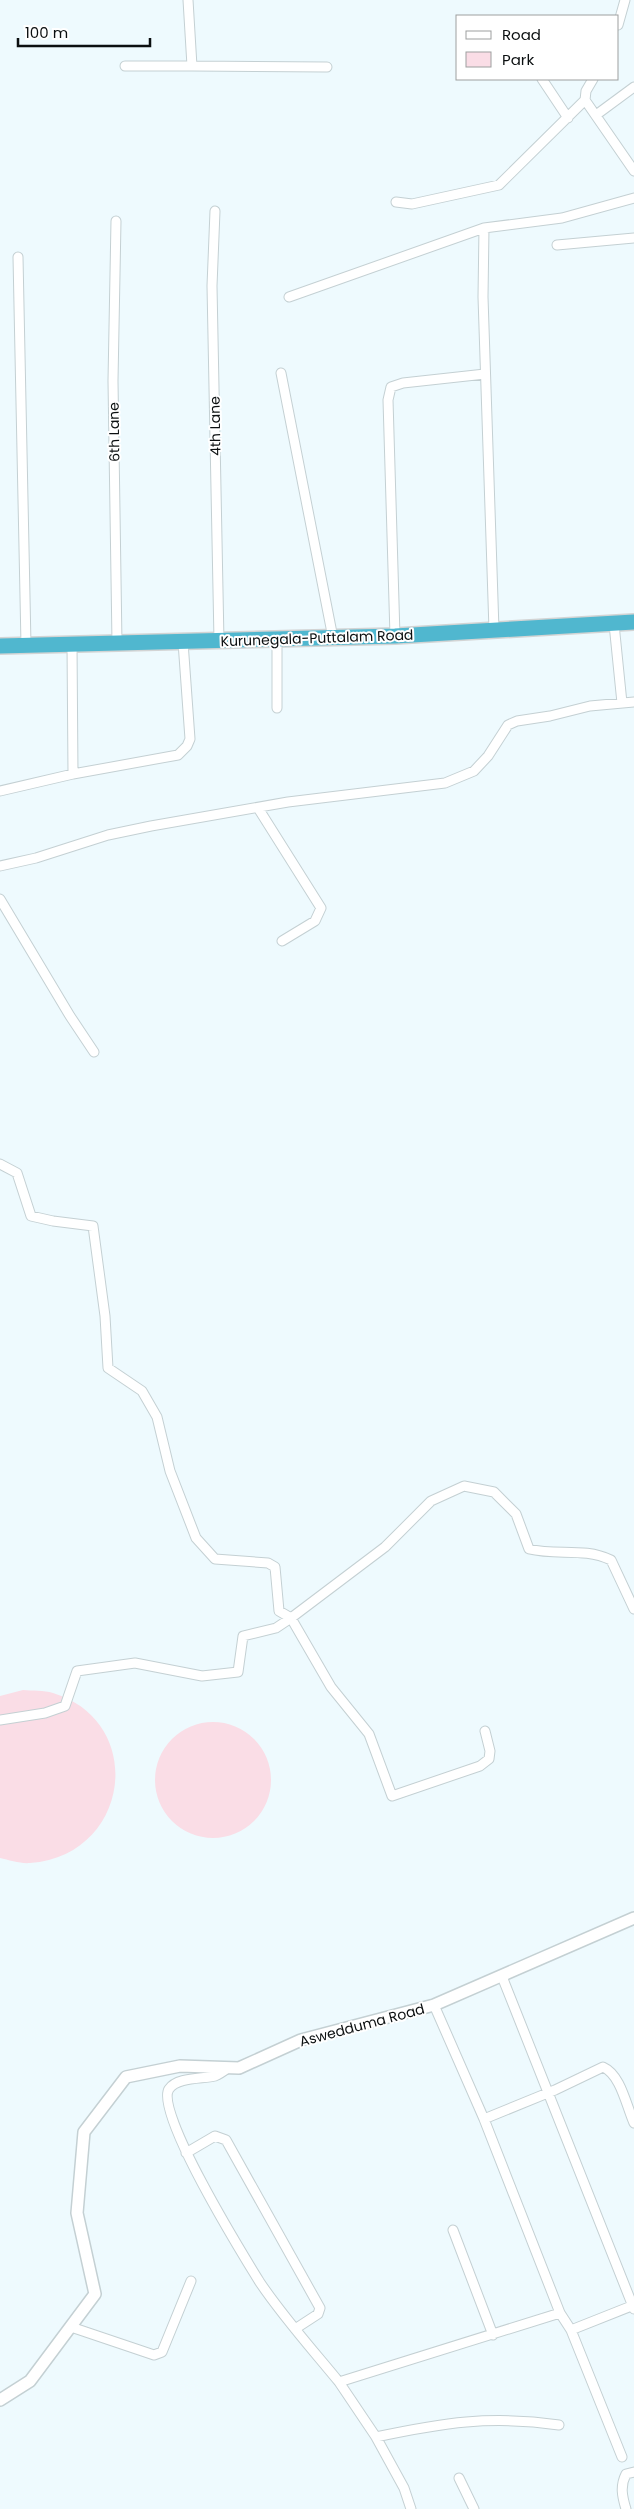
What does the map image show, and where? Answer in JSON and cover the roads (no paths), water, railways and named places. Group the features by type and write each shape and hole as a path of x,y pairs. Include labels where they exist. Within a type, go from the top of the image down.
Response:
{"highway":[{"name":"Kurunegala-Puttalam Road","path":"0,646 26,644 219,642 395,636 634,622"}],"street":[{"path":"188,0 192,66"},
{"path":"619,21 625,0"},
{"path":"125,66 327,68"},
{"path":"543,80 568,118"},
{"path":"396,202 412,204 500,184 585,100 586,91 592,80"},
{"path":"596,115 634,87"},
{"path":"585,100 634,171"},
{"path":"289,297 484,228 562,218 634,198"},
{"name":"4th Lane","path":"215,211 212,286 219,642"},
{"name":"6th Lane","path":"116,221 113,381 117,643"},
{"path":"484,228 483,297 494,630"},
{"path":"557,245 634,238"},
{"path":"18,257 26,644"},
{"path":"281,373 333,638"},
{"path":"395,636 388,400 391,387 403,383 485,374"},
{"path":"614,624 622,703"},
{"path":"277,640 277,708"},
{"path":"0,791 73,774 178,755 187,746 190,739 183,642"},
{"path":"72,644 73,774"},
{"path":"0,866 36,858 108,835 288,802 445,783 474,771 488,756 508,725 517,721 550,716 590,706 634,702"},
{"path":"258,808 321,908 315,921 282,941"},
{"path":"0,899 70,1016 94,1052"},
{"path":"0,1164 17,1173 31,1216 93,1226 106,1316 108,1368 142,1391 157,1417 170,1471 196,1538 215,1559 268,1563 275,1566 279,1611 291,1618 331,1687 369,1734 392,1796 480,1766 489,1759 490,1752 485,1731"},
{"path":"0,1720 45,1713 64,1706 77,1671 135,1664 202,1676 238,1672 243,1636 276,1628 291,1618 385,1547 431,1501 464,1486 494,1492 516,1514 529,1549 544,1553 595,1552 611,1560 634,1609"},
{"name":"Aswedduma Road","path":"0,2400 30,2381 95,2294 77,2213 84,2132 126,2076 180,2066 239,2068 301,2040 434,2005 634,1918"},
{"path":"503,1979 634,2306 571,2330"},
{"path":"434,2005 484,2119 560,2313 571,2330 622,2457"},
{"path":"484,2119 548,2093 604,2067 610,2070 619,2084 634,2123"},
{"path":"228,2068 217,2075 178,2082 170,2087 167,2092 168,2109 186,2153 259,2281 295,2329 339,2382 376,2437 404,2488 411,2509"},
{"path":"186,2153 215,2136 226,2140 320,2308 318,2314 295,2329"},
{"path":"453,2230 493,2334"},
{"path":"70,2327 154,2355 162,2352 191,2281"},
{"path":"339,2382 560,2313"},
{"path":"376,2437 475,2420 520,2420 559,2425"},
{"path":"623,2508 623,2480 626,2474 634,2472"},
{"path":"459,2478 474,2509"}]}
